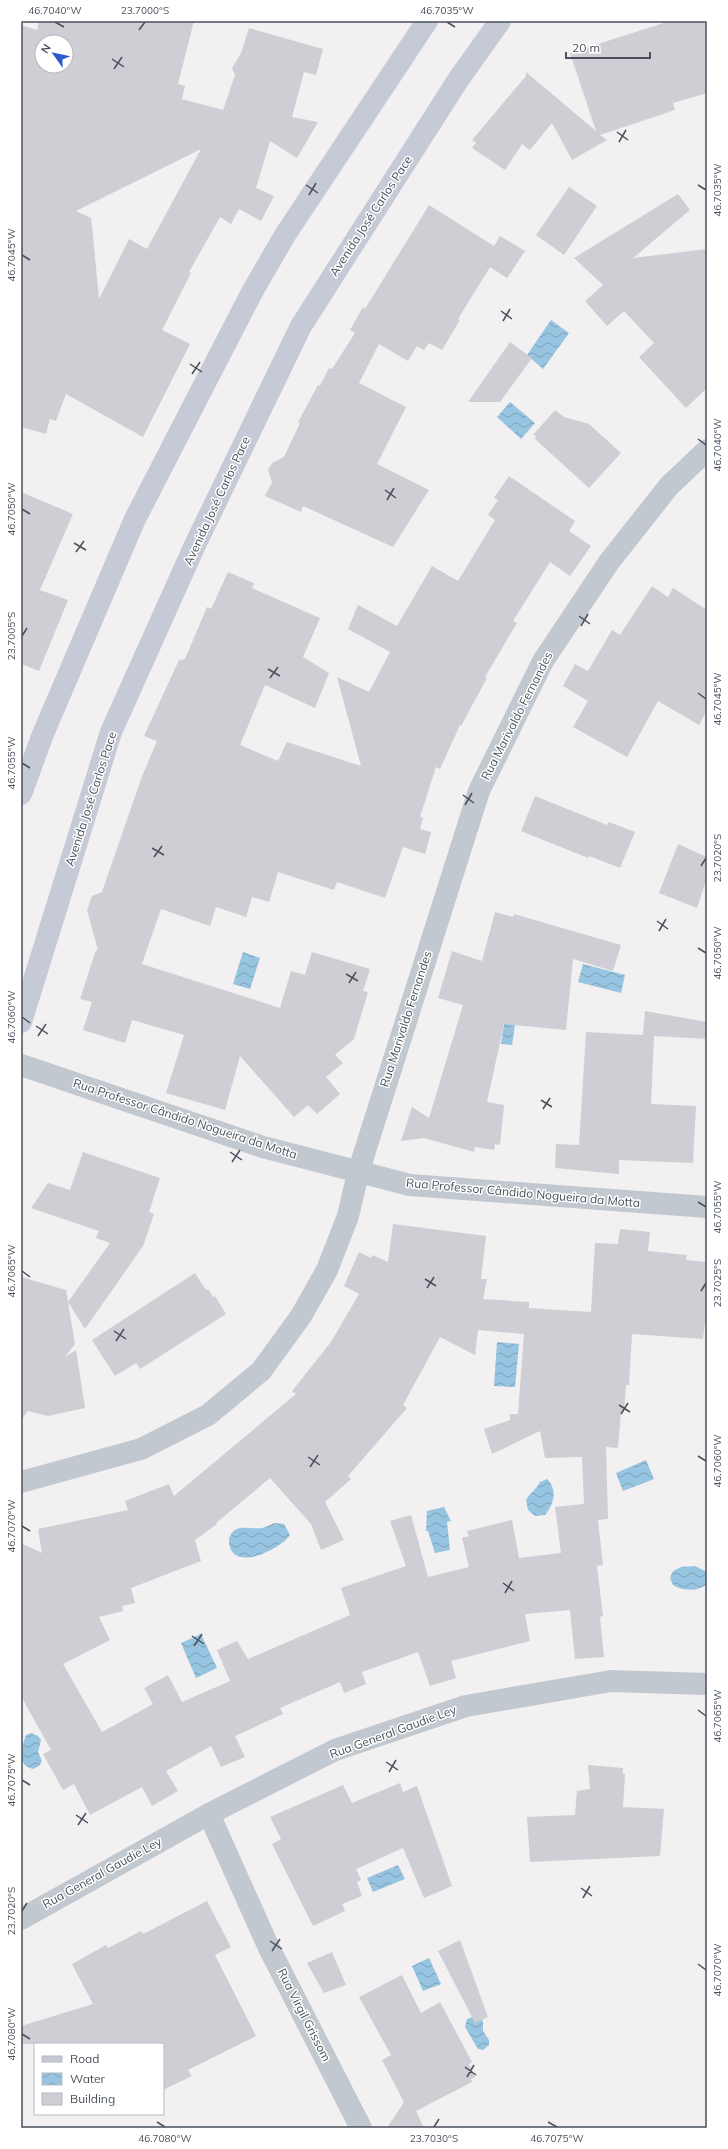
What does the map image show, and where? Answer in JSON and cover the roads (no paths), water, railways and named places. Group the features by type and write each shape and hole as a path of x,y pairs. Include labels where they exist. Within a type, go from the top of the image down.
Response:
{"main road":[{"path":"21,794 42,734 135,519 252,292 285,235 427,21"},
{"name":"Avenida José Carlos Pace","path":"21,1022 111,732 195,545 301,326 458,80 500,21"}],"street":[{"name":"Rua Marivaldo Fernandes","path":"21,1482 141,1449 208,1415 261,1371 301,1316 327,1270 348,1216 358,1173 479,791 543,661 609,562 668,486 707,450"},
{"name":"Rua Professor Cândido Nogueira da Motta","path":"21,1065 263,1147 358,1173 410,1185 707,1207"},
{"name":"Rua General Gaudie Ley","path":"21,1919 209,1814 335,1750 466,1706 611,1680 707,1684"},
{"name":"Rua Virgil Grissom","path":"209,1814 270,1948 361,2128"}],"water":[{"path":"551,320 569,333 543,369 527,355"},
{"path":"510,402 535,423 521,439 497,417"},
{"path":"243,952 260,958 250,989 233,984"},
{"path":"583,964 625,975 621,993 578,982"},
{"path":"506,1010 517,1012 512,1045 501,1044"},
{"path":"497,1342 519,1344 515,1387 494,1386"},
{"path":"646,1460 654,1479 623,1491 616,1473"},
{"path":"547,1479 553,1488 554,1497 551,1506 545,1515 535,1516 528,1510 526,1500 540,1482"},
{"path":"444,1507 451,1521 447,1522 450,1550 435,1553 428,1531 426,1531 427,1511"},
{"path":"274,1523 284,1524 290,1535 276,1547 255,1556 245,1558 237,1556 231,1550 229,1539 234,1530 242,1528 262,1528"},
{"path":"695,1566 707,1572 707,1584 703,1587 690,1590 673,1585 670,1578 673,1571 681,1567"},
{"path":"201,1634 217,1668 196,1678 181,1643"},
{"path":"31,1733 38,1736 41,1740 38,1752 42,1761 39,1766 33,1769 24,1764 21,1755 26,1735"},
{"path":"398,1865 405,1879 373,1892 367,1878"},
{"path":"429,1958 441,1984 423,1991 412,1966"},
{"path":"475,2016 483,2021 483,2031 489,2040 489,2045 483,2050 478,2049 465,2027 467,2019"}]}
